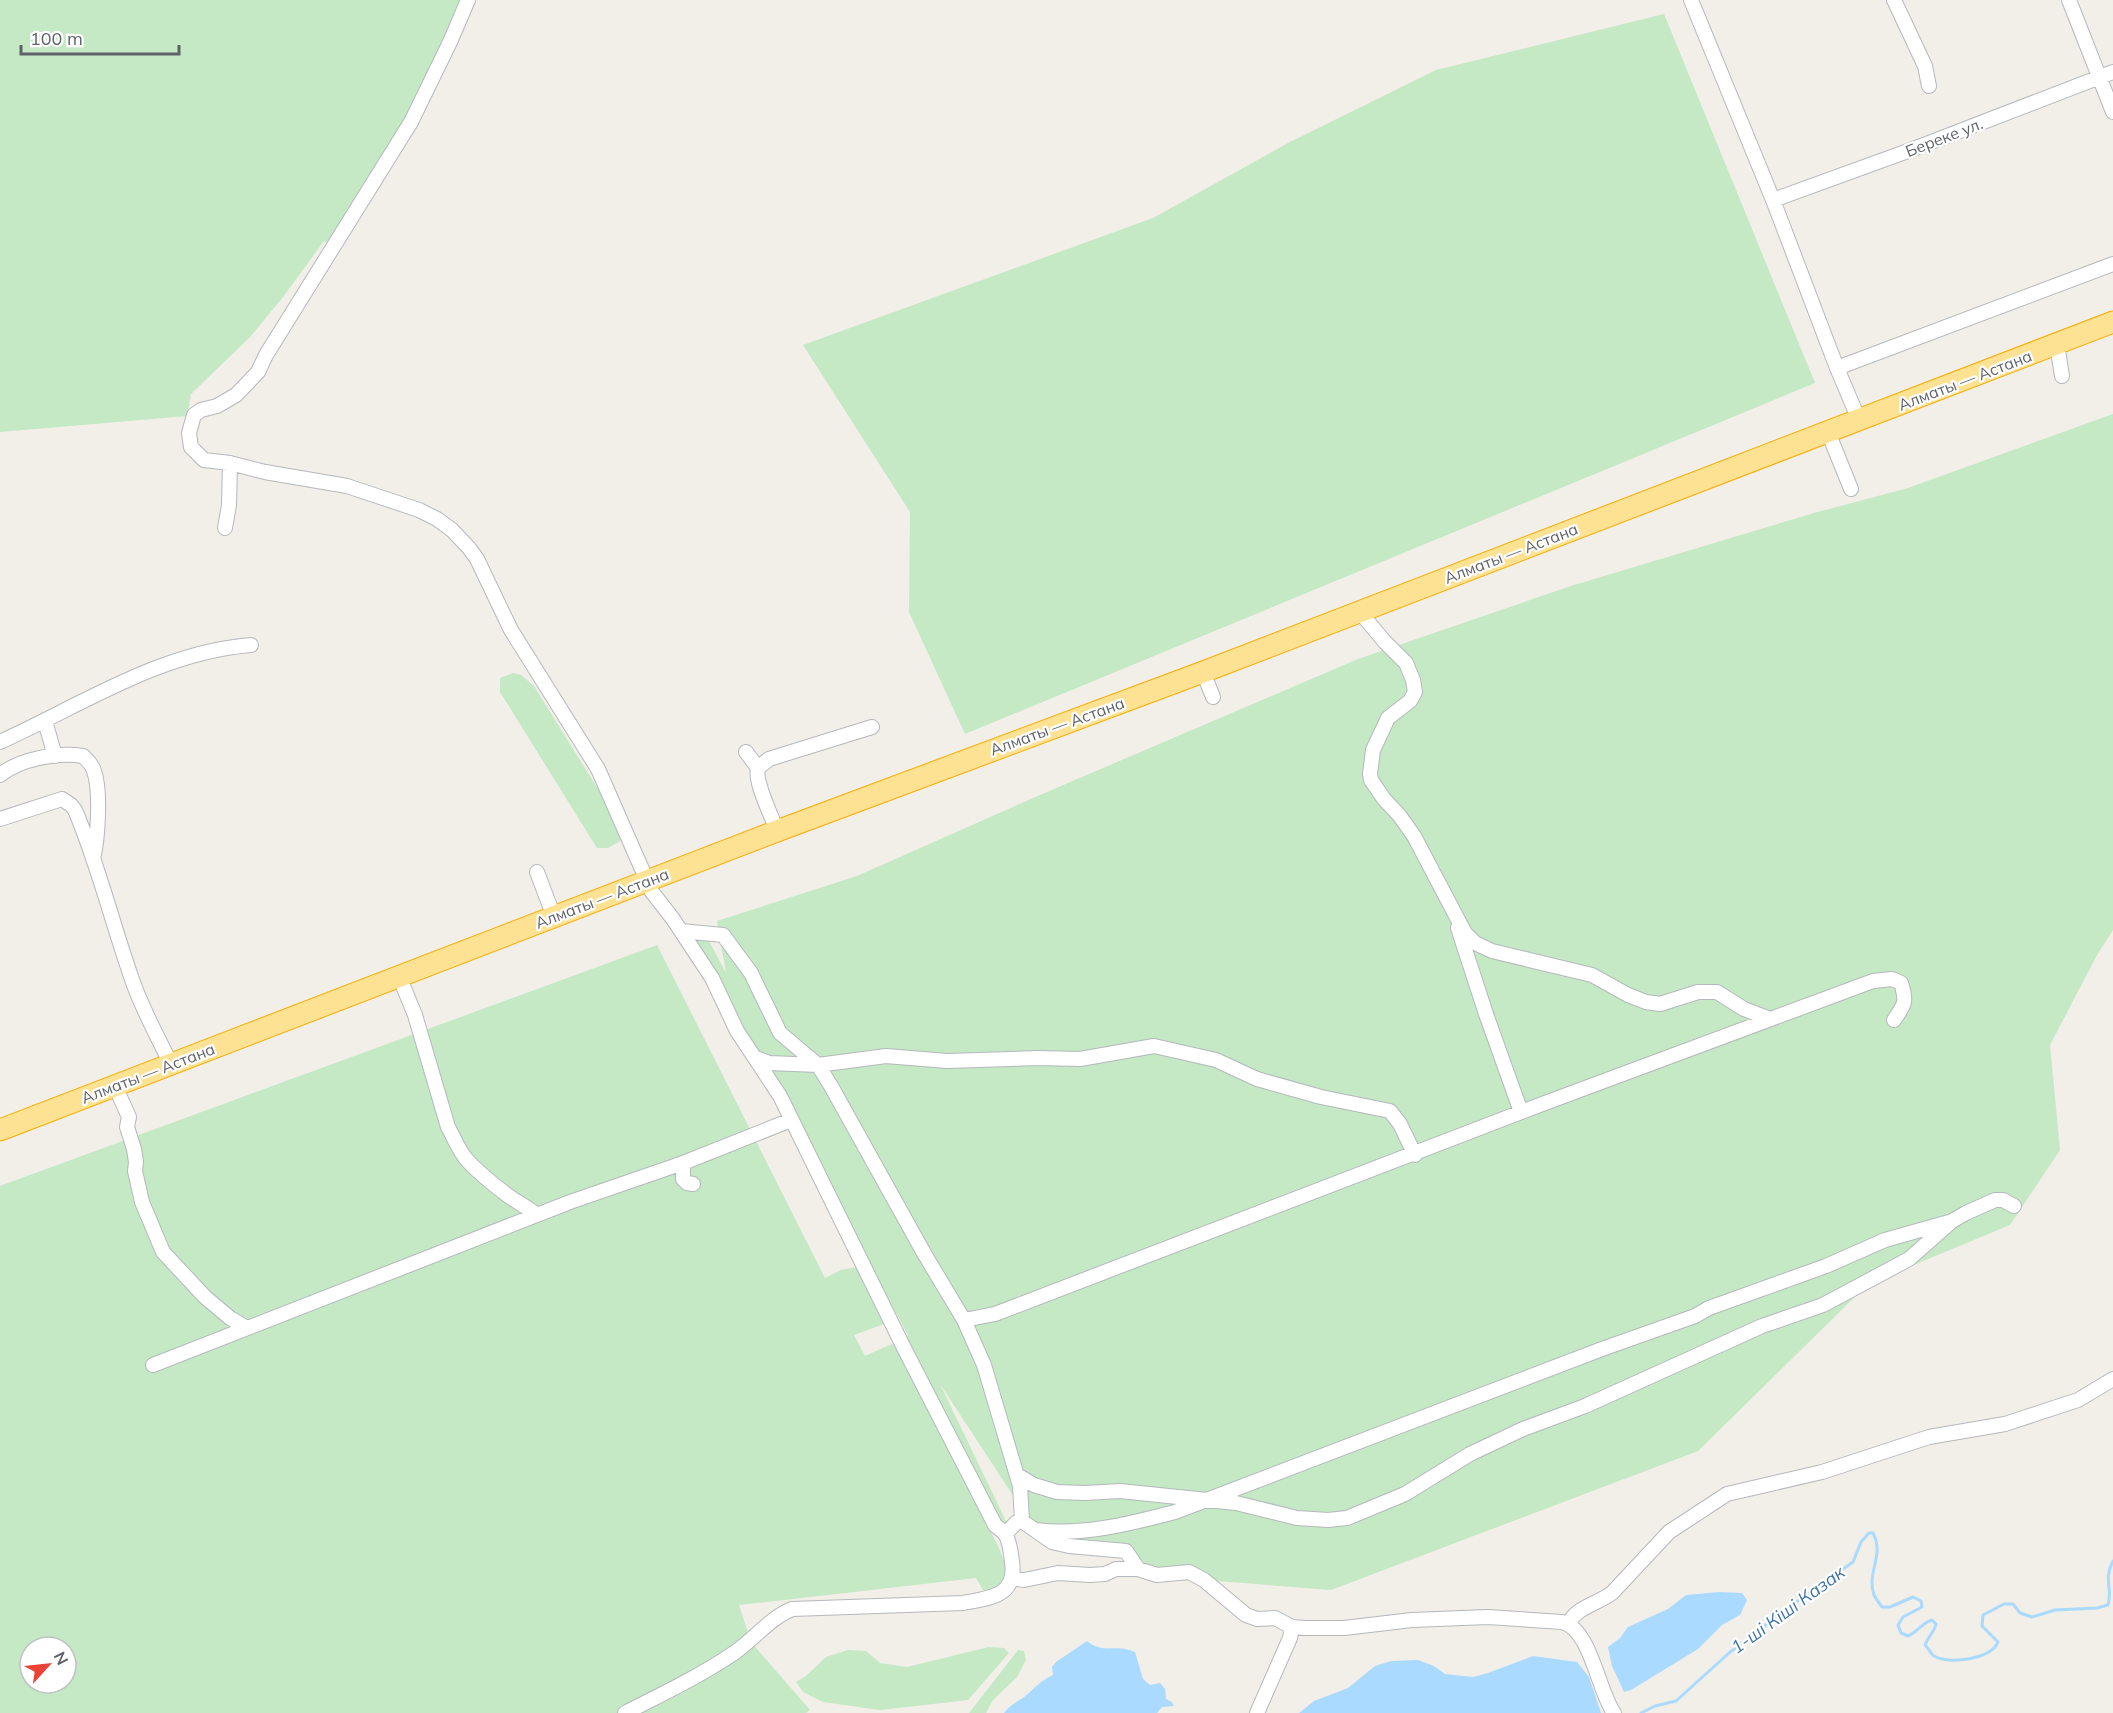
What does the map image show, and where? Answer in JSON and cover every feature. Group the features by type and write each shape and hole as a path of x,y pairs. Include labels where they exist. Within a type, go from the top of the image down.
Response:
{"highway":[{"name":"Алматы — Астана","path":"0,1130 777,831 1360,612 2113,322"}],"street":[{"path":"468,0 411,122 266,355 258,372 236,395 217,406 201,410 194,416 189,433 191,447 204,460 230,463 361,490 419,510 437,519 460,537 477,559 511,630 598,769 652,892 712,978 737,1030 780,1096 995,1525 1005,1534 1011,1556 1012,1583 1003,1592 986,1598 963,1603 792,1609 780,1614 751,1642 724,1660 625,1713"},
{"path":"1691,0 1773,200 1859,420"},
{"path":"1894,0 1925,66 1929,86"},
{"path":"2069,0 2106,75 2113,112"},
{"name":"Береке ул.","path":"1773,200 2106,75"},
{"path":"1837,368 2113,264"},
{"path":"2057,344 2061,376"},
{"path":"1828,432 1851,489"},
{"path":"225,528 229,504 230,463"},
{"path":"1360,612 1384,641 1401,656 1415,686 1414,698 1388,718 1374,750 1371,780 1414,836 1443,888 1521,1112"},
{"path":"0,742 120,682 145,672 187,658 231,647 251,645"},
{"path":"1203,672 1213,697"},
{"path":"45,721 55,756"},
{"path":"777,831 756,773 758,768 769,759 872,727"},
{"path":"746,752 758,768"},
{"path":"0,775 17,765 55,756 83,756 94,769 96,779 98,832 93,859"},
{"path":"0,819 46,802 62,799 75,810 134,986 145,1014 171,1064"},
{"path":"537,873 554,917"},
{"path":"1456,920 1474,943 1492,951 1592,975 1646,1002 1660,1004 1698,992 1718,992 1744,1009 1770,1019"},
{"path":"681,931 723,935 751,973 780,1033 818,1065 964,1320 984,1365 1020,1485 1022,1521"},
{"path":"399,976 418,1025 448,1127 466,1158 478,1170 511,1198 525,1205 537,1215"},
{"path":"964,1320 995,1314 1415,1155 1521,1112 1873,981 1887,979 1900,983 1904,994 1904,1005 1894,1020"},
{"path":"756,1058 769,1063 818,1065 885,1056 947,1061 1080,1059 1154,1046 1216,1060 1257,1079 1321,1097 1390,1111 1400,1124 1415,1155"},
{"path":"115,1086 129,1118 127,1127 134,1149 135,1171 142,1202 163,1252 205,1297 245,1327"},
{"path":"153,1365 245,1327 412,1265 537,1215 683,1163 791,1120"},
{"path":"683,1163 683,1179 693,1184"},
{"path":"1017,1476 1034,1485 1057,1492 1120,1491 1236,1503 1286,1516 1312,1519 1347,1518 1405,1494 1470,1454 1523,1429 1585,1406 1762,1326 1823,1305 1909,1259 1952,1221 1966,1213 1995,1200 2003,1200 2014,1206"},
{"path":"1035,1530 1052,1533 1115,1526 1175,1512 1602,1348 1695,1316 1709,1308 1826,1266 1885,1240 1952,1221"},
{"path":"1569,1624 1574,1613 1603,1600 1612,1593 1669,1532 1719,1497 1856,1462 1929,1437 2005,1424 2078,1400 2113,1379"},
{"path":"1005,1534 1017,1522 1022,1521"},
{"path":"1022,1521 1052,1542 1126,1551 1138,1569"},
{"path":"1013,1578 1024,1580 1058,1573 1105,1574 1116,1569 1138,1569 1157,1575 1189,1572 1204,1580 1246,1616 1257,1619 1275,1618 1292,1627 1344,1628 1412,1620 1488,1617 1569,1624"},
{"path":"1569,1624 1585,1647 1614,1713"},
{"path":"1257,1713 1290,1638 1292,1627"}],"green space":[{"path":"0,0 470,0 419,107 334,247 324,241 250,337 191,394 187,416 0,432"},
{"path":"1664,14 1815,383 965,734 909,612 910,512 803,345 1153,218 1288,143 1436,70"},
{"path":"2113,414 2113,930 2097,955 2050,1045 2060,1150 2010,1225 1868,1284 1698,1451 1331,1590 1204,1580 1037,1532 940,1384 1006,1521 1005,1527 1000,1529 906,1339 908,1335 791,1120 683,937 708,939 726,973 717,921 857,876 1358,659 1571,586 1814,513 1908,488"},
{"path":"513,673 521,675 534,686 606,802 619,828 620,841 608,848 597,848 500,692 500,678"},
{"path":"657,945 825,1278 841,1270 857,1267 878,1307 884,1324 854,1335 865,1356 896,1342 1008,1570 1007,1584 986,1595 976,1578 739,1605 751,1642 810,1710 806,1713 0,1713 0,1186"},
{"path":"989,1647 1004,1648 1009,1653 968,1700 880,1710 823,1702 803,1692 796,1682 826,1657 848,1650 866,1651 880,1663 907,1667"},
{"path":"1018,1650 1024,1651 1026,1660 1017,1677 993,1700 986,1713 969,1713"}],"water":[{"path":"1719,1592 1742,1593 1747,1600 1740,1615 1722,1625 1698,1649 1624,1692 1612,1666 1608,1647 1620,1638 1628,1627 1668,1609 1686,1595"},
{"path":"1087,1641 1099,1647 1121,1648 1135,1652 1143,1679 1150,1685 1160,1683 1165,1689 1166,1699 1174,1706 1162,1707 1157,1713 1004,1713 1041,1682 1053,1675 1052,1667 1056,1662"},
{"path":"1533,1656 1577,1662 1589,1677 1601,1713 1299,1713 1314,1701 1348,1688 1375,1666 1391,1661 1418,1660 1434,1666 1445,1674 1473,1677"}],"waterway":[{"name":"1-ші Кіші Казак","path":"1641,1713 1655,1706 1676,1701 1729,1653 1853,1562 1861,1542 1869,1533 1873,1533 1877,1549 1872,1579 1872,1587 1877,1600 1882,1607 1890,1607 1913,1597 1921,1601 1922,1607 1903,1617 1898,1625 1901,1633 1908,1636 1932,1620 1936,1624 1925,1645 1934,1656 1949,1660 1969,1659 1988,1653 1994,1648 1998,1642 1982,1626 1983,1615 2004,1604 2013,1604 2020,1613 2032,1617 2055,1610 2097,1608 2108,1605 2108,1579 2113,1561"}]}
